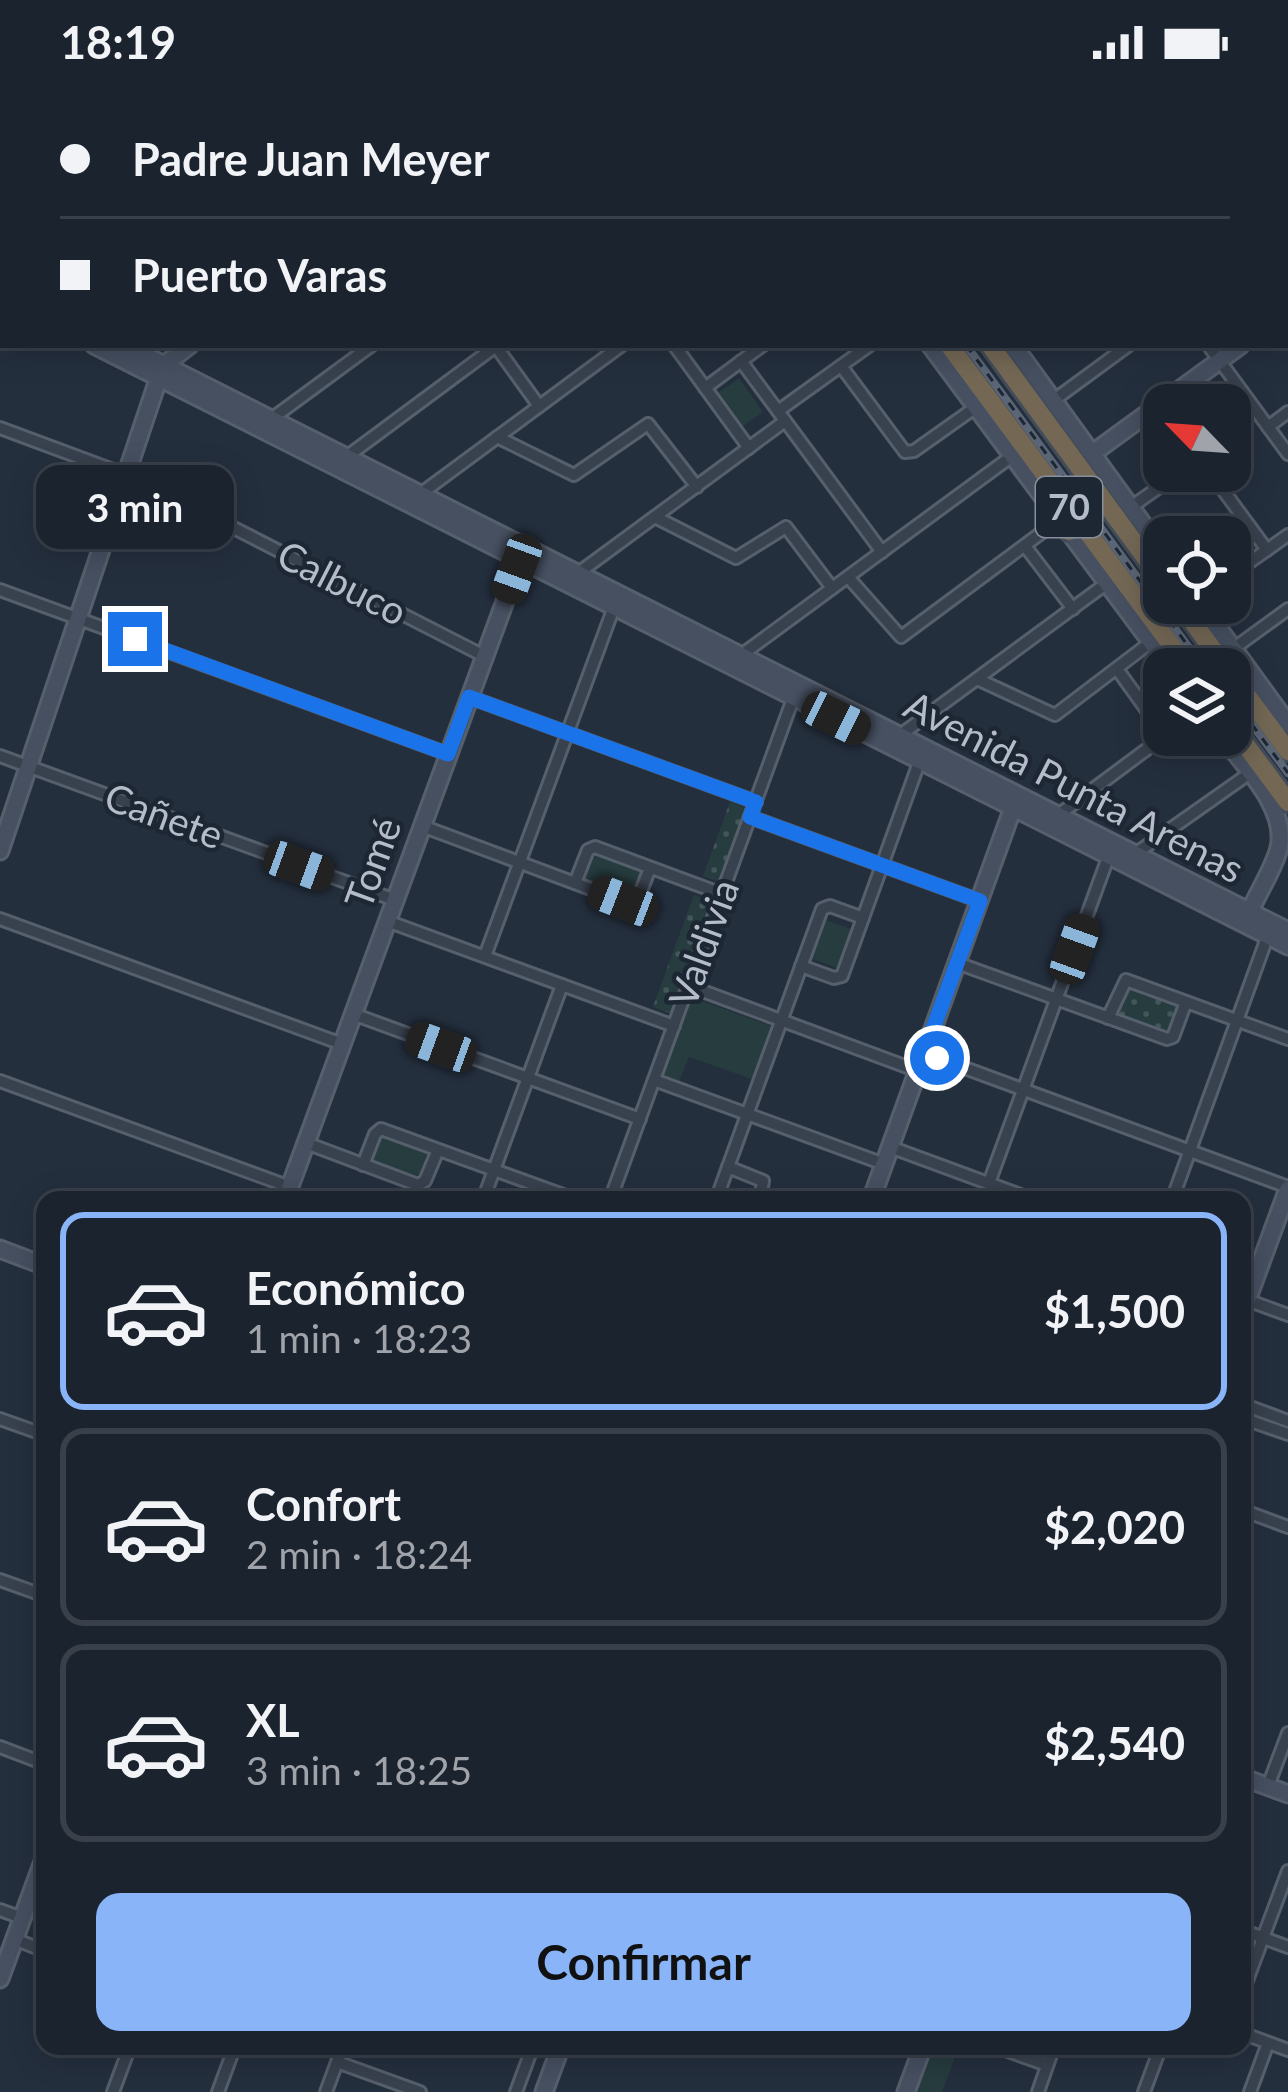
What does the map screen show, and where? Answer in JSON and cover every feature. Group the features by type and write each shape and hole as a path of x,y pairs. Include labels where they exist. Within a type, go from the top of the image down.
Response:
{"highway":[{"path":"949,348 1065,525"},
{"name":"70","path":"949,348 1173,648"},
{"name":"70","path":"992,348 1143,554"},
{"path":"1083,473 1143,534"},
{"path":"1197,624 1217,648"},
{"path":"1251,696 1288,751"},
{"path":"1251,752 1288,802"}],"main road":[{"name":"Avenida Punta Arenas","path":"101,348 270,420 418,495 614,607 899,736 1109,855 1257,925 1288,931"},
{"name":"Avenida Punta Arenas","path":"128,348 161,372 522,554 577,574 740,656 920,760 1058,816 1135,854 1288,946"},
{"path":"0,851 161,372 187,348"},
{"path":"932,348 1155,648"},
{"path":"1015,348 1143,526"},
{"path":"1093,453 1237,348"},
{"name":"Tomé","path":"288,1191 522,554"},
{"path":"1251,686 1288,724"},
{"path":"1237,756 1275,808 1281,834 1257,925"},
{"path":"874,1191 1016,801"},
{"path":"1251,1273 1283,1218 1288,1188"},
{"path":"0,1250 36,1263"},
{"path":"1251,1780 1288,1794"},
{"path":"0,1979 36,1880"},
{"path":"544,2092 558,2055"},
{"path":"906,2092 920,2055"}],"street":[{"path":"270,420 368,348"},
{"path":"345,458 492,348"},
{"path":"498,348 539,406"},
{"path":"418,495 618,348"},
{"path":"676,348 749,448"},
{"path":"705,388 759,348"},
{"path":"577,574 749,448 866,348"},
{"path":"1054,400 1121,348"},
{"path":"1210,348 1288,454"},
{"path":"741,362 882,552"},
{"path":"841,366 904,451 914,452 976,407"},
{"path":"1268,427 1288,412"},
{"path":"497,437 569,474 578,474 648,424 697,487"},
{"name":"Calbuco","path":"0,428 127,474 484,656"},
{"path":"740,656 1012,456"},
{"path":"1131,507 1152,492"},
{"path":"1224,492 1267,550"},
{"path":"655,517 731,556 741,556 779,528 790,530 832,588"},
{"path":"848,577 901,638 1025,546 1065,525"},
{"path":"1251,561 1288,535"},
{"path":"1025,546 1072,609"},
{"path":"899,736 1107,583"},
{"path":"0,590 448,754"},
{"path":"485,956 614,607"},
{"path":"1247,648 1288,609"},
{"path":"977,679 1048,715 1058,714 1151,642"},
{"path":"1117,669 1143,705"},
{"name":"Valdivia","path":"613,1191 796,691"},
{"path":"469,697 756,802"},
{"path":"1058,816 1143,752"},
{"name":"Cañete","path":"0,756 395,901"},
{"path":"801,966 840,978 920,760"},
{"path":"1135,854 1250,773"},
{"path":"750,817 980,901"},
{"path":"422,826 634,904 650,868"},
{"path":"575,883 592,847 722,894"},
{"path":"988,1184 1109,855"},
{"path":"719,1191 824,908 832,906 863,918"},
{"path":"0,919 342,1044"},
{"path":"387,921 674,1026"},
{"path":"1175,1191 1238,1021 1257,925"},
{"path":"957,963 1169,1040 1186,1002"},
{"path":"1108,1018 1124,980 1288,1039"},
{"path":"486,1191 562,985"},
{"path":"688,986 918,1071"},
{"path":"353,1014 640,1119"},
{"path":"924,1053 1288,1188"},
{"path":"654,1080 747,1114 1008,1191"},
{"path":"0,1081 279,1191"},
{"path":"363,1165 381,1130 552,1191"},
{"path":"306,1143 420,1185 438,1150"},
{"path":"728,1167 763,1180 761,1191"},
{"path":"1251,1308 1288,1315"},
{"path":"1251,1407 1288,1421"},
{"path":"0,1418 36,1432"},
{"path":"1251,1421 1288,1434"},
{"path":"1251,1513 1288,1527"},
{"path":"0,1580 36,1593"},
{"path":"1268,1786 1288,1733"},
{"path":"0,1747 36,1761"},
{"path":"1251,1970 1288,1871"},
{"path":"0,1910 22,1918"},
{"path":"1251,1933 1288,1947"},
{"path":"14,1940 36,1948"},
{"path":"1251,2036 1288,2050"},
{"path":"1250,2092 1268,2043"},
{"path":"113,2092 127,2055"},
{"path":"218,2092 232,2055"},
{"path":"326,2092 340,2055"},
{"path":"516,2092 530,2055"},
{"path":"1018,2055 1047,2066"},
{"path":"1038,2092 1051,2055"},
{"path":"1144,2092 1158,2055"},
{"path":"337,2062 420,2092"}],"green space":[{"path":"739,378 763,412 742,427 718,393"},
{"path":"730,802 749,809 722,883 703,876"},
{"path":"596,853 641,870 631,897 585,879"},
{"path":"694,895 713,902 672,1014 653,1007"},
{"path":"826,920 851,929 838,968 812,959"},
{"path":"1126,984 1180,1006 1167,1037 1114,1016"},
{"path":"691,997 771,1026 752,1079 689,1057 679,1082 662,1076"},
{"path":"382,1134 431,1152 422,1177 371,1160"},
{"path":"930,2055 956,2055 942,2092 917,2092"}],"railway":[{"path":"968,348 1190,648"},
{"path":"1251,723 1288,773"}],"route":[{"path":"135,639 448,754 469,697 756,802 750,817 980,901 924,1053 937,1058"}]}
